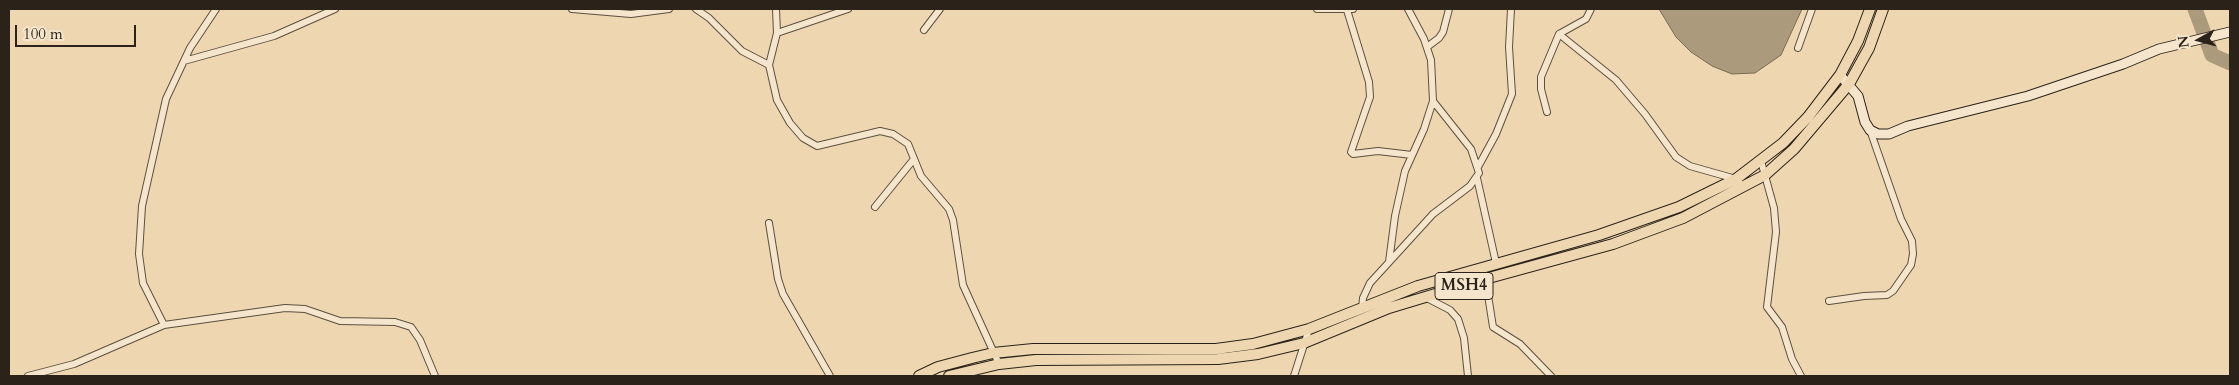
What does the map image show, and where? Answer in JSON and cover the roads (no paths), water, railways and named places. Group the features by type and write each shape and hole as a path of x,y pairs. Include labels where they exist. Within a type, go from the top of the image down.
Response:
{"main road":[{"name":"MSH4","path":"919,376 938,367 994,353 1033,349 1216,349 1253,344 1308,329 1418,286 1637,223 1679,207 1736,179 1783,143 1808,117 1840,75 1858,41 1870,9"},
{"name":"MSH4","path":"949,376 999,364 1036,360 1218,359 1258,354 1304,343 1390,308 1629,239 1683,218 1743,188 1765,174 1794,149 1849,84 1868,48 1883,9"}],"street":[{"path":"164,325 143,283 139,254 142,206 166,99 184,61 216,9"},
{"path":"184,61 274,36 335,9"},
{"path":"572,9 630,14 669,9"},
{"path":"696,9 710,18 742,51 770,65"},
{"path":"776,9 776,33 770,65 777,100 790,123 803,138 817,146 880,131 893,134 908,144 921,176 949,209 953,220 963,285 999,364"},
{"path":"776,33 848,9"},
{"path":"924,30 940,9"},
{"path":"1317,9 1350,10 1369,82 1370,97 1351,152 1353,154 1378,151 1412,155"},
{"path":"1389,262 1395,216 1405,171 1433,101 1431,60 1427,47 1408,9"},
{"path":"1427,47 1439,38 1443,32 1449,9"},
{"path":"1478,167 1496,134 1512,94 1509,48 1511,9"},
{"path":"1547,112 1541,89 1541,77 1559,34 1586,19 1591,9"},
{"path":"1798,48 1812,9"},
{"path":"1870,130 1878,134 1889,134 1908,126 2028,96 2170,46 2226,33"},
{"path":"1559,34 1616,80 1645,114 1676,157 1690,166 1736,179 1743,188"},
{"path":"1830,301 1887,295 1912,265 1913,254 1912,241 1901,219 1858,96 1840,75"},
{"path":"1361,320 1364,298 1370,283 1433,214 1470,186 1479,173 1471,149 1433,101"},
{"path":"875,207 914,159"},
{"path":"1761,161 1774,208 1776,232 1767,307 1782,327 1792,359 1801,376"},
{"path":"1477,178 1496,264"},
{"path":"769,223 778,279 783,294 830,376"},
{"path":"1483,267 1492,327 1520,344 1551,376"},
{"path":"1425,297 1450,310 1458,319 1464,338 1468,376"},
{"path":"28,376 74,364 164,325 285,308 305,309 340,321 395,322 411,327 420,340 435,376"},
{"path":"1294,376 1308,329"}],"waterway":[{"path":"2195,9 2212,55 2230,63"}]}
